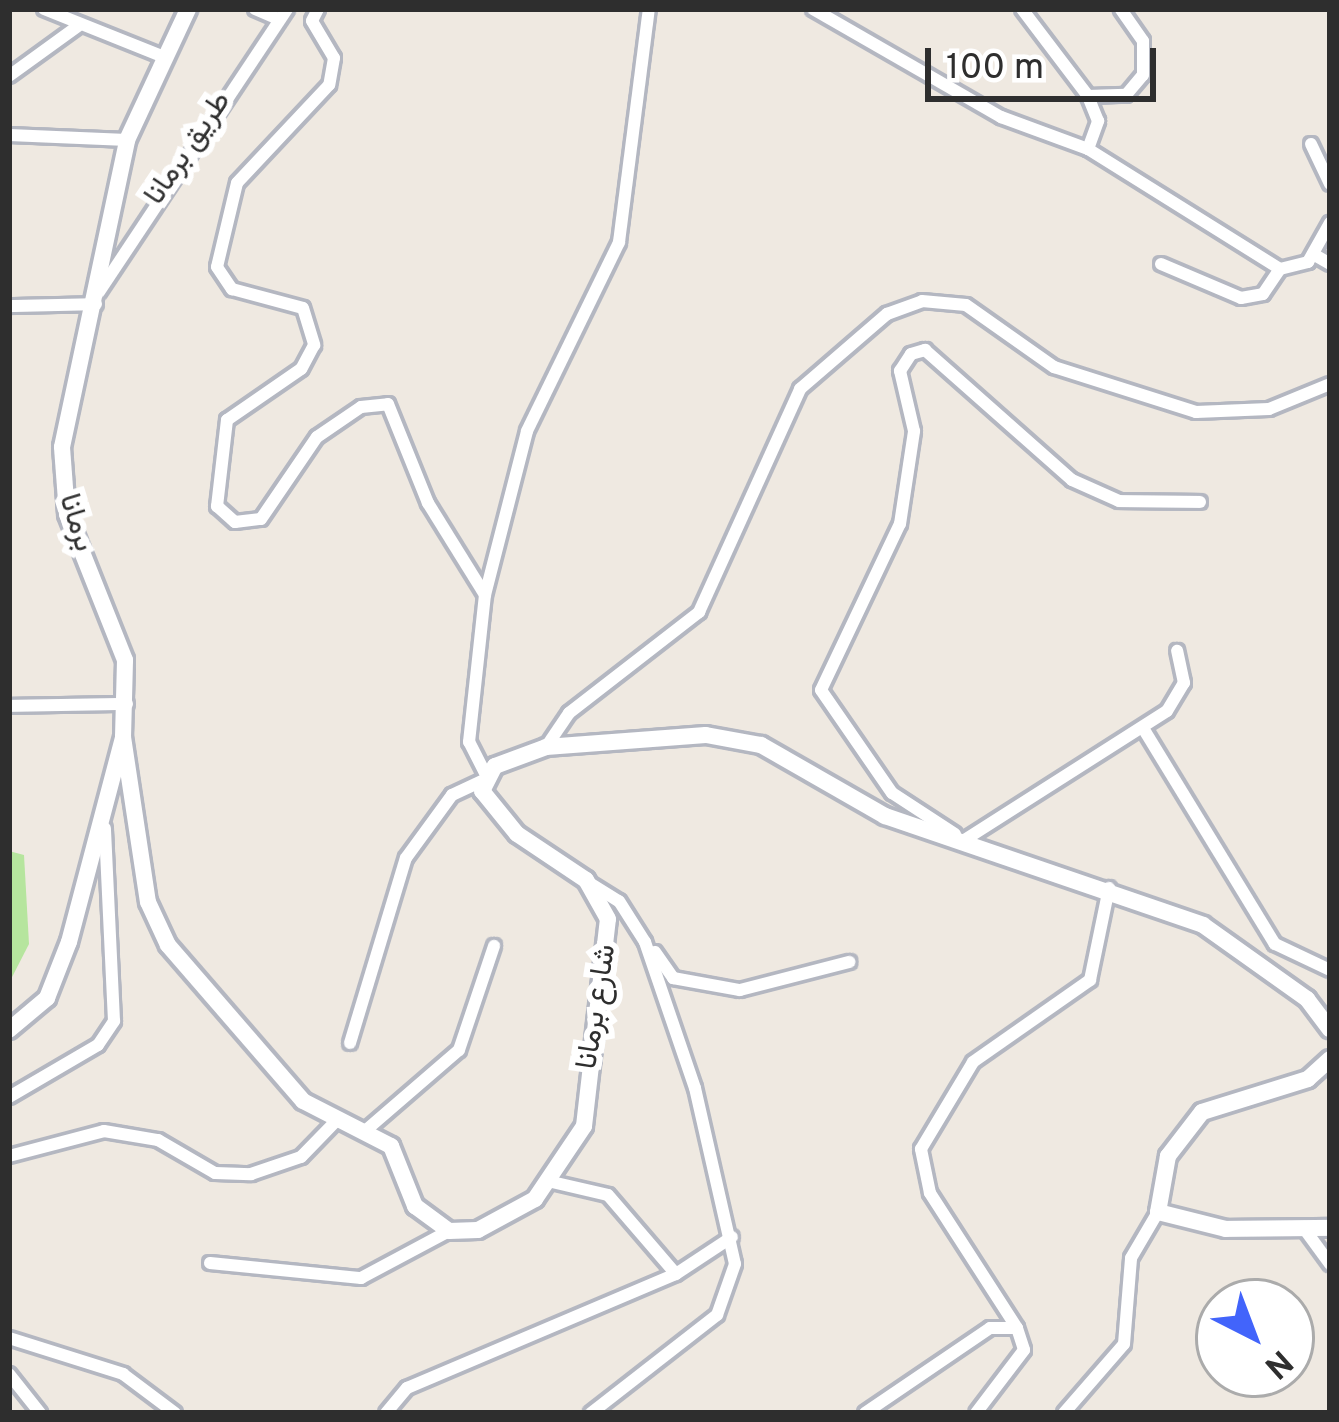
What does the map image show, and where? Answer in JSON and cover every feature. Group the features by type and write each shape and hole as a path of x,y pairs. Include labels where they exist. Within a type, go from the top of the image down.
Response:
{"street":[{"path":"44,9 164,57"},
{"name":"برمانا","path":"9,1030 47,998 106,828 122,737 127,704 112,619 63,498 68,408 98,298 128,140 188,9"},
{"path":"255,9 283,14"},
{"path":"318,9 313,21 334,58 329,85 237,183 217,267 232,289 303,308 314,345 301,369 221,430 217,506 235,522 261,519 317,436 362,406 388,404 428,503 485,595"},
{"path":"649,9 619,242 527,431 485,595 469,742 496,816 619,901 683,982 748,990 849,962"},
{"path":"813,9 1001,117 1088,149 1280,268"},
{"path":"1022,9 1088,96 1098,121 1088,149"},
{"path":"1088,96 1126,95 1142,74 1143,41 1121,9"},
{"name":"طريق برمانا","path":"98,298 283,14"},
{"path":"9,76 78,26"},
{"path":"9,135 128,140"},
{"path":"1311,144 1330,184"},
{"path":"1161,264 1241,298 1263,294 1280,268 1313,254 1330,223"},
{"path":"1313,254 1330,264"},
{"path":"9,306 98,298"},
{"path":"546,747 569,713 699,612 800,389 887,314 922,301 966,305 1054,367 1196,412 1269,409 1330,384"},
{"path":"961,837 892,793 821,691 900,524 914,431 900,371 911,354 925,350 1072,480 1119,501 1200,502"},
{"path":"961,837 1143,728 1178,697 1177,651"},
{"path":"9,706 127,704"},
{"path":"1143,728 1285,952 1285,983"},
{"path":"122,737 148,902 168,945 302,1101 335,1122 365,1131 401,1158 424,1217 449,1231"},
{"path":"350,1043 397,876 444,804 484,777 546,747 747,741 885,816 1109,886 1204,925 1285,983 1330,1029"},
{"path":"9,1097 98,1046 114,1021 106,828"},
{"name":"شارع برمانا","path":"449,1231 492,1224 552,1182 584,1126 612,948 586,880"},
{"path":"976,1413 1024,1350 1016,1328 930,1193 921,1149 973,1062 1090,980 1109,886"},
{"path":"591,1413 717,1315 731,1286 732,1237 688,1067 645,942 619,901"},
{"path":"365,1131 459,1050 494,946"},
{"path":"1285,952 1330,970"},
{"path":"1064,1413 1124,1344 1130,1258 1158,1212 1168,1156 1202,1112 1308,1079 1330,1059"},
{"path":"9,1156 82,1132 125,1132 201,1169 251,1174 301,1157 335,1122"},
{"path":"552,1182 608,1195 676,1274"},
{"path":"1158,1212 1226,1229 1330,1228"},
{"path":"1302,1226 1330,1264"},
{"path":"211,1263 361,1278 449,1231"},
{"path":"386,1413 406,1388 676,1274 732,1237"},
{"path":"865,1413 990,1328 1016,1328"},
{"path":"9,1338 123,1374 175,1413"},
{"path":"9,1374 40,1413"}],"green space":[{"path":"9,851 24,855 29,944 9,983"}]}
